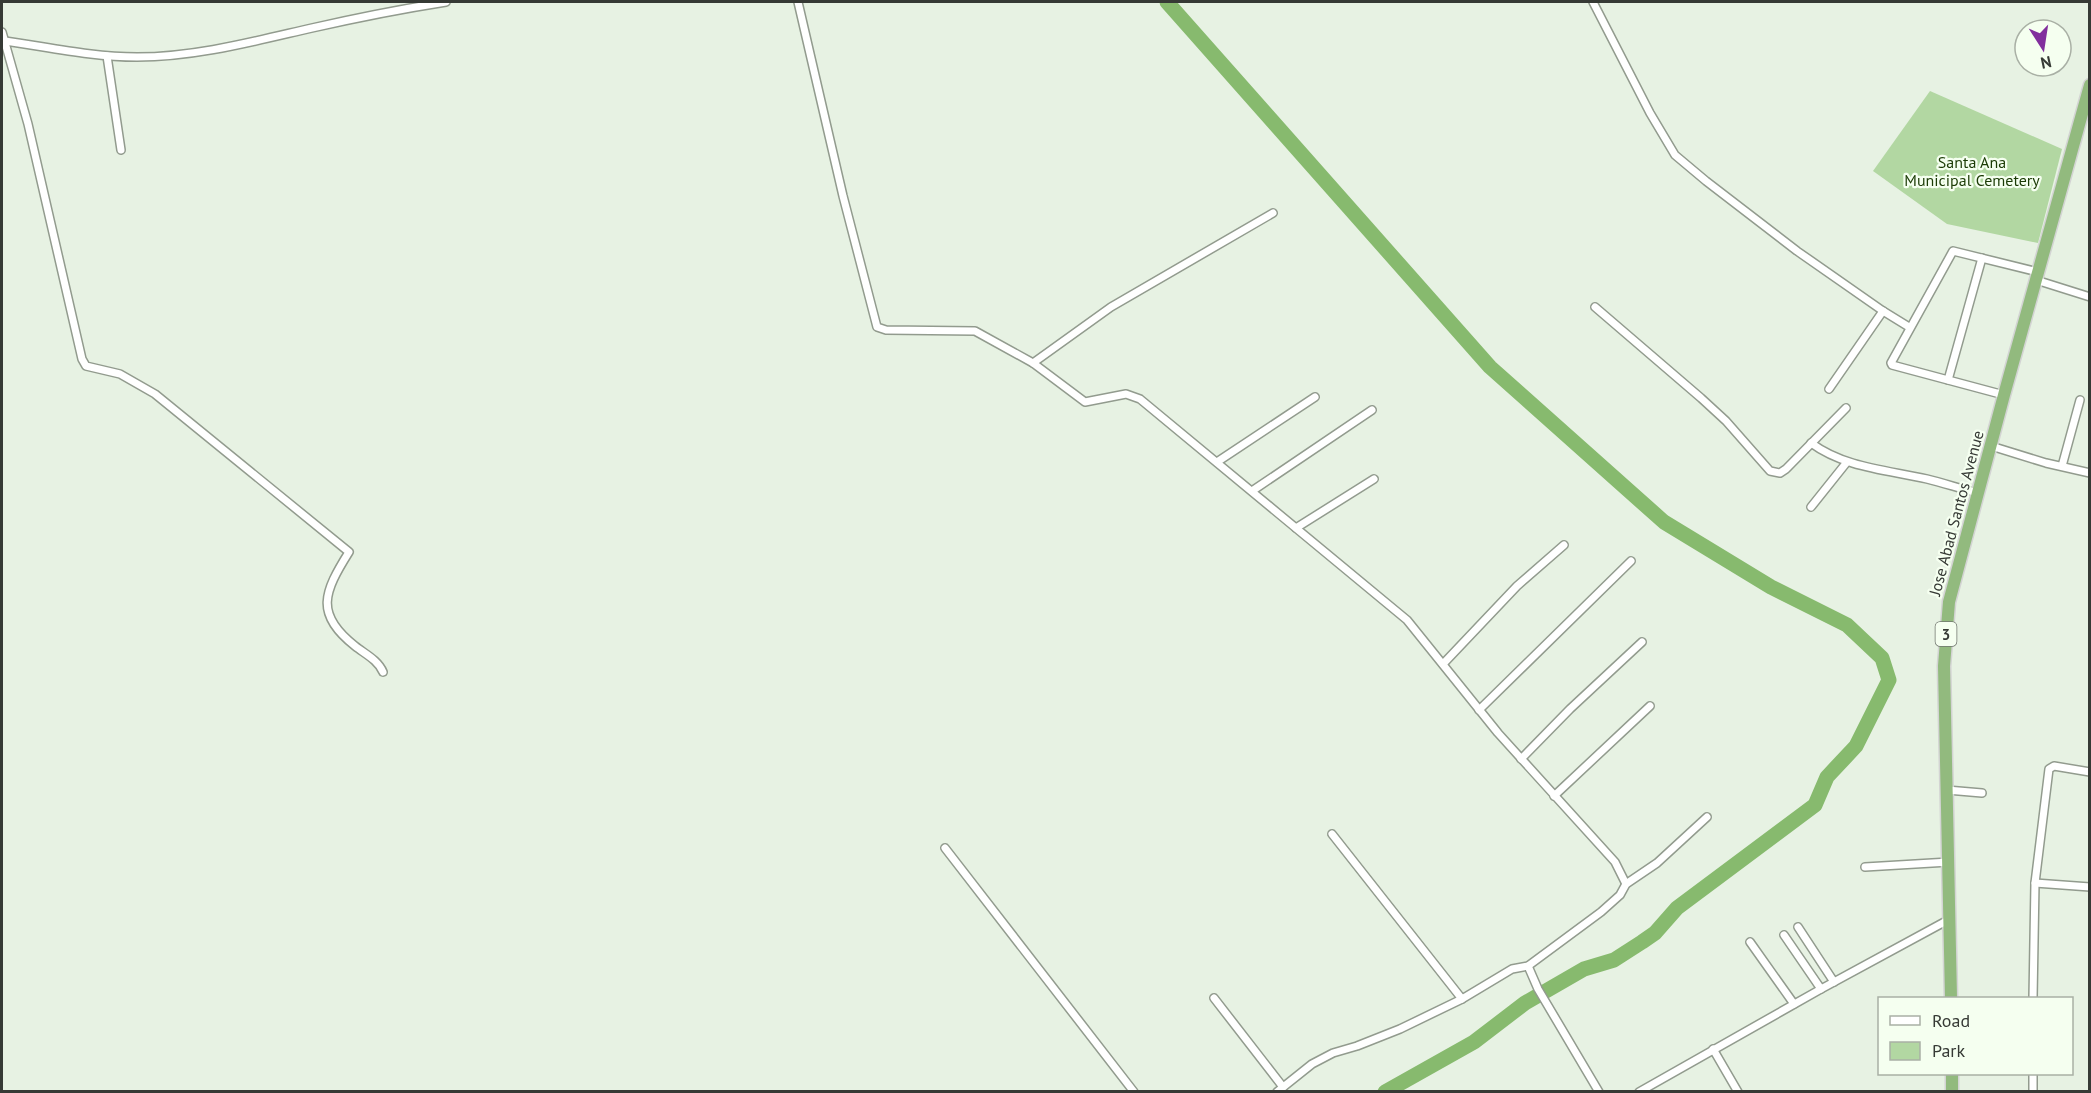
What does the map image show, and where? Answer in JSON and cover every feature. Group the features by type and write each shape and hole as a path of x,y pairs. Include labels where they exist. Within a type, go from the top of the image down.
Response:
{"highway":[{"name":"Jose Abad Santos Avenue","path":"1951,997 1944,666 1950,602 2004,395 2090,85"},
{"path":"1952,1075 1952,1092"}],"street":[{"path":"5,41 107,56 137,57 212,50 366,15 446,2"},
{"path":"798,2 843,196 878,327 886,330 975,331 1033,363 1085,402 1126,394 1134,396 1407,620 1521,759 1615,862 1626,884"},
{"path":"1593,2 1650,113 1675,155 1797,250 1909,327"},
{"path":"2,32 28,124 82,358 87,366 120,374 155,394 349,552 339,568 327,597 328,614 332,624 353,645 376,661 383,672"},
{"path":"107,56 121,150"},
{"path":"1033,363 1111,307 1273,213"},
{"path":"2004,395 1891,364 1909,327 1953,251 2037,276 2090,297"},
{"path":"1948,380 1982,258"},
{"path":"1595,307 1726,421 1770,471 1780,473 1786,470 1846,408"},
{"path":"1829,389 1883,311"},
{"path":"1217,462 1315,397"},
{"path":"2062,466 2080,400"},
{"path":"1252,491 1371,410"},
{"path":"1811,443 1847,462 1927,479 1978,493"},
{"path":"1991,446 2090,473"},
{"path":"1810,507 1847,462"},
{"path":"1296,528 1374,479"},
{"path":"1443,664 1517,586 1564,545"},
{"path":"1479,710 1631,561"},
{"path":"1521,759 1570,709 1642,642"},
{"path":"1554,796 1650,706"},
{"path":"2033,997 2035,883 2049,769 2054,766 2090,772"},
{"path":"1947,790 1982,793"},
{"path":"1214,998 1280,1089 1312,1064 1333,1053 1372,1041 1462,999 1512,969 1528,966 1607,907 1620,895 1626,884 1657,863 1707,817"},
{"path":"1332,834 1462,999"},
{"path":"945,848 1134,1092"},
{"path":"1865,867 1948,862"},
{"path":"2035,883 2090,887"},
{"path":"1639,1092 1950,919"},
{"path":"1798,927 1834,982"},
{"path":"1784,935 1821,989"},
{"path":"1750,942 1794,1004"},
{"path":"1528,966 1538,989 1599,1092"},
{"path":"1713,1049 1738,1092"},
{"path":"2033,1075 2033,1092"}],"green space":[{"name":"Santa Ana Municipal Cemetery","path":"1930,91 2062,149 2038,243 1947,224 1873,171"}],"waterway":[{"path":"1167,2 1490,367 1664,522 1771,587 1847,625 1882,658 1889,680 1856,746 1827,777 1815,805 1677,908 1655,933 1642,942 1614,960 1584,969 1525,1003 1474,1042 1385,1092"}]}
